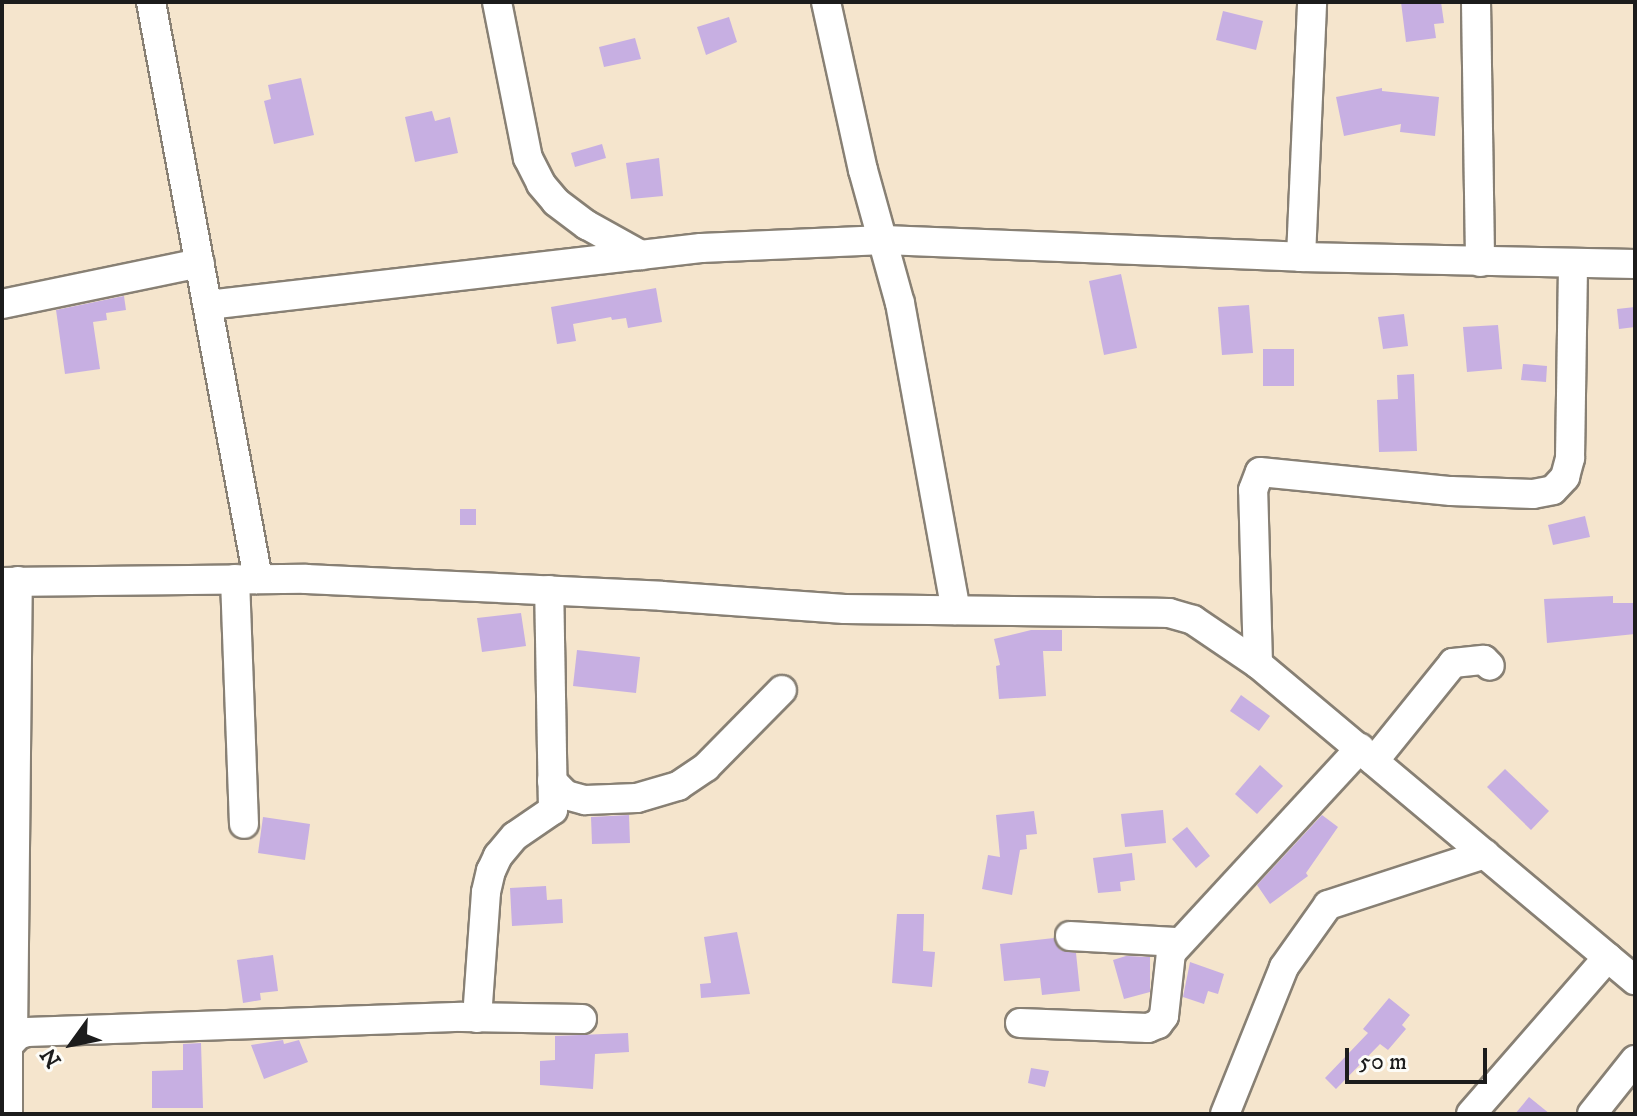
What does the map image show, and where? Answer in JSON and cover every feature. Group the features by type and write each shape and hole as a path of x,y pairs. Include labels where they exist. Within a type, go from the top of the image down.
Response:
{"street":[{"path":"151,2 208,305 246,579 244,824"},
{"path":"497,2 528,158 541,184 556,202 587,225 641,255"},
{"path":"826,2 863,170 900,303 956,610"},
{"path":"1301,257 1312,2"},
{"path":"1476,2 1480,262"},
{"path":"208,305 716,247 884,240 1301,257 1635,264"},
{"path":"2,304 200,263"},
{"path":"1258,664 1253,490 1260,472 1451,491 1533,494 1553,490 1565,477 1570,458 1573,264"},
{"path":"13,1039 10,581 246,579 549,590 845,609 1169,613 1193,620 1258,664 1635,980"},
{"path":"477,1018 486,892 491,871 498,856 515,836 553,810 549,590"},
{"path":"1020,1023 1148,1028 1158,1024 1164,1016 1168,966 1179,942 1367,754 1453,663 1484,660 1490,666"},
{"path":"552,781 566,795 585,800 637,798 678,786 726,750 782,690"},
{"path":"1225,1114 1284,967 1328,905 1485,854"},
{"path":"1070,936 1179,942"},
{"path":"1471,1114 1608,957"},
{"path":"8,1114 8,1046 13,1039 27,1032 477,1018 582,1019"},
{"path":"1592,1114 1635,1060"}],"building":[{"path":"1401,2 1441,2 1444,23 1434,24 1436,38 1406,42"},
{"path":"1223,11 1263,21 1256,50 1216,40"},
{"path":"729,17 737,42 706,55 697,27"},
{"path":"635,38 641,59 604,67 599,47"},
{"path":"301,78 314,135 274,144 264,101 271,99 268,85"},
{"path":"1382,88 1382,91 1439,97 1435,136 1400,132 1401,124 1344,136 1336,97"},
{"path":"432,111 435,121 450,117 458,153 415,162 405,117"},
{"path":"602,144 606,158 575,167 571,153"},
{"path":"659,158 663,196 631,199 626,163"},
{"path":"1121,274 1137,348 1104,355 1089,281"},
{"path":"656,288 662,322 628,328 626,318 612,320 611,317 573,324 576,341 557,344 551,307"},
{"path":"124,296 126,310 106,313 107,320 93,322 100,369 65,374 56,310"},
{"path":"1249,305 1253,353 1222,355 1218,307"},
{"path":"1635,307 1635,327 1619,329 1617,309"},
{"path":"1404,314 1408,346 1383,349 1378,317"},
{"path":"1498,325 1502,369 1467,372 1463,327"},
{"path":"1263,349 1294,349 1294,386 1263,386"},
{"path":"1523,364 1547,366 1546,382 1521,380"},
{"path":"1414,374 1417,451 1379,452 1377,400 1398,399 1397,375"},
{"path":"460,509 476,509 476,525 460,525"},
{"path":"1585,516 1590,537 1553,545 1548,525"},
{"path":"1613,596 1613,603 1635,603 1635,634 1547,643 1544,599"},
{"path":"521,613 526,646 482,652 477,618"},
{"path":"1031,630 1062,630 1062,651 1043,651 1046,696 999,699 996,666 1000,665 994,639"},
{"path":"577,650 640,657 636,693 573,686"},
{"path":"1241,695 1270,716 1259,731 1230,711"},
{"path":"1260,765 1283,786 1257,814 1235,794"},
{"path":"1505,769 1549,811 1531,830 1487,787"},
{"path":"1163,810 1166,843 1125,847 1121,814"},
{"path":"1034,811 1037,834 1026,835 1027,849 1020,850 1012,895 982,889 988,855 1000,857 996,815"},
{"path":"629,815 630,843 592,844 591,817"},
{"path":"1322,815 1338,827 1306,873 1308,876 1270,904 1257,885"},
{"path":"263,817 310,824 305,860 258,853"},
{"path":"1187,827 1210,856 1196,868 1172,839"},
{"path":"1132,853 1135,880 1120,882 1121,891 1098,893 1093,858"},
{"path":"546,886 547,900 562,899 563,923 512,926 510,888"},
{"path":"897,914 924,914 923,951 935,952 932,987 892,983"},
{"path":"737,932 750,994 701,998 700,984 711,983 704,937"},
{"path":"1054,938 1060,950 1076,953 1080,991 1042,995 1040,978 1004,981 1000,944"},
{"path":"273,955 278,991 260,993 261,1000 243,1003 237,960"},
{"path":"1126,956 1150,957 1150,992 1124,999 1113,960"},
{"path":"1190,962 1224,974 1218,994 1208,991 1204,1004 1183,997"},
{"path":"1389,998 1410,1015 1402,1025 1406,1029 1388,1050 1380,1044 1336,1089 1325,1078 1368,1033 1363,1029"},
{"path":"628,1033 629,1052 595,1054 593,1089 540,1085 540,1061 555,1060 555,1036"},
{"path":"283,1040 284,1044 299,1040 308,1062 264,1079 251,1045"},
{"path":"201,1043 203,1108 152,1108 152,1071 183,1070 183,1044"},
{"path":"1031,1068 1049,1071 1045,1087 1028,1083"},
{"path":"1529,1097 1550,1114 1515,1114"}]}
